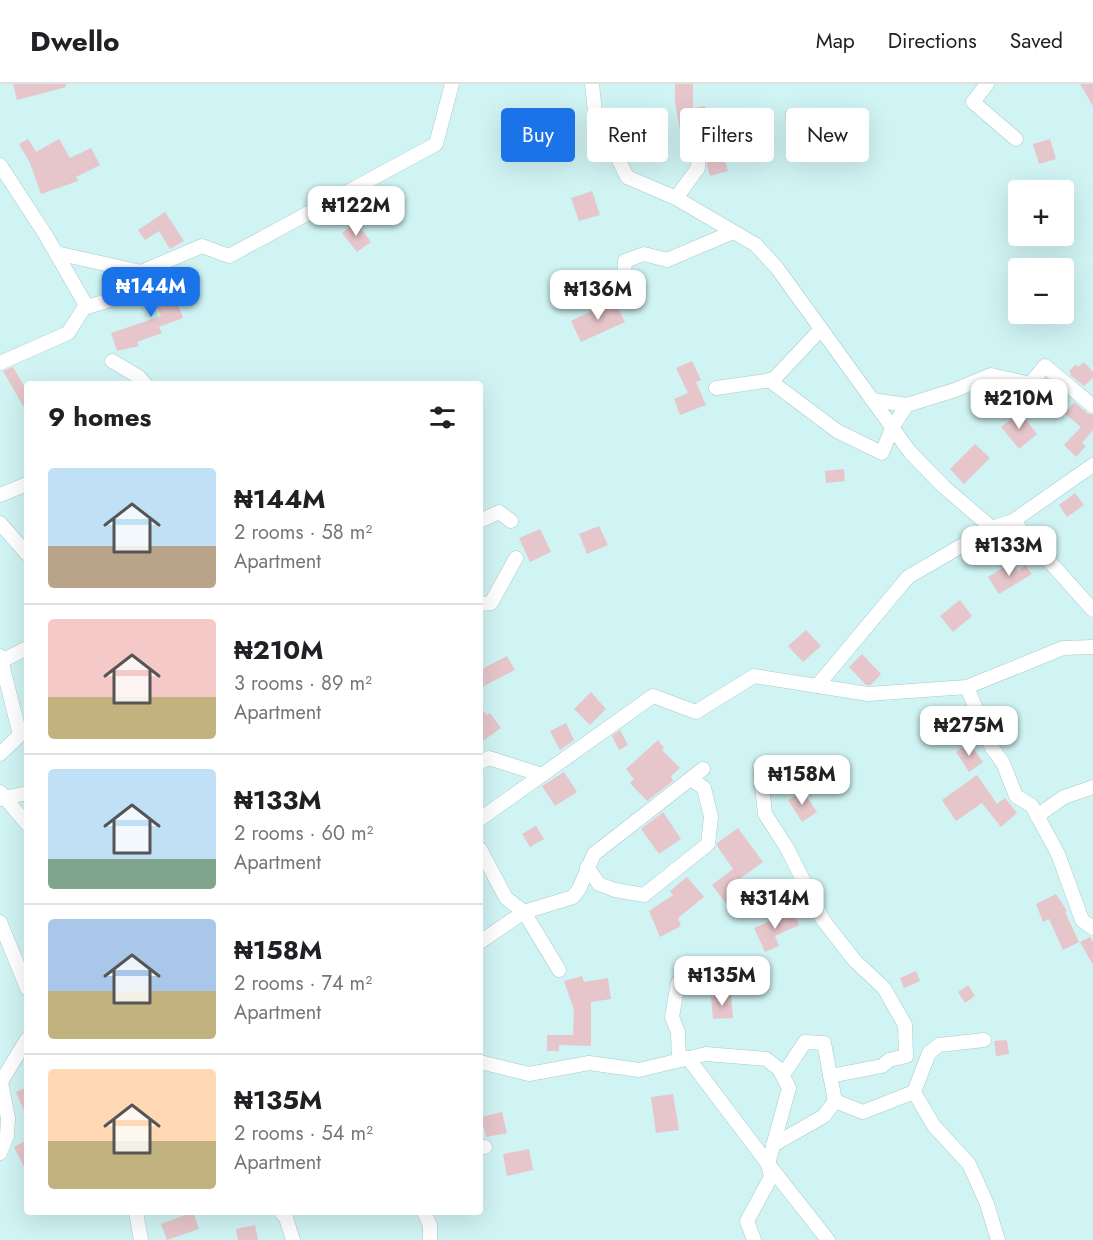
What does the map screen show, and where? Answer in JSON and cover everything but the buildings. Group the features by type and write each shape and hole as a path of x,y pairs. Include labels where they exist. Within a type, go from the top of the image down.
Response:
{"street":[{"path":"0,363 68,333 84,308 123,296 141,272 202,246 228,256 436,144 452,84"},
{"path":"592,84 595,112 627,177 676,198 756,245 777,268 910,452 944,487 992,528"},
{"path":"987,84 972,102 1016,139"},
{"path":"676,198 698,168 698,162"},
{"path":"0,165 87,307"},
{"path":"623,293 625,261 644,254 667,260 733,232"},
{"path":"56,253 141,272"},
{"path":"716,388 773,380 821,329"},
{"path":"112,361 140,377 143,381"},
{"path":"872,399 907,405 955,390 991,375 1030,384 1045,366 1093,406"},
{"path":"769,380 837,431 882,453 892,428 907,405"},
{"path":"817,686 908,577 992,528 1013,521 1093,465"},
{"path":"0,495 24,485"},
{"path":"483,520 499,512 512,521"},
{"path":"1013,521 1093,610"},
{"path":"0,523 24,551"},
{"path":"483,604 491,603 516,558"},
{"path":"483,817 653,696 696,712 754,676 829,686 868,694 967,687 1063,648 1093,647"},
{"path":"0,754 20,735 1,659 24,649"},
{"path":"967,687 992,748 1003,763 1016,796 1032,806 1058,854 1082,920 1093,928"},
{"path":"483,761 489,758 542,775"},
{"path":"760,766 765,814 787,849 823,920 855,961 884,988 904,1025 906,1056 889,1060 882,1066 831,1076"},
{"path":"483,940 524,912 573,897 579,889 594,854 703,769"},
{"path":"587,867 599,884 615,890 644,895 708,844 711,817 709,807 704,788 691,779"},
{"path":"1037,816 1064,797 1093,787"},
{"path":"2,796 24,793"},
{"path":"2,796 24,821"},
{"path":"483,855 506,898 524,912 559,970"},
{"path":"0,922 24,980"},
{"path":"0,961 13,953"},
{"path":"678,983 672,1017 684,1059 828,1240"},
{"path":"835,1101 864,1112 914,1092 929,1053 939,1045 984,1040"},
{"path":"773,1145 824,1116 835,1101 824,1043 805,1042 783,1075"},
{"path":"0,1153 7,1136 8,1118 1,1082 24,1044"},
{"path":"483,1063 529,1074 589,1063 639,1070 706,1054 766,1059 779,1069 789,1088 768,1164 771,1177 747,1221 754,1240"},
{"path":"914,1092 934,1126 969,1164 987,1204 998,1240"},
{"path":"137,1215 141,1240"},
{"path":"284,1215 293,1240"},
{"path":"425,1215 430,1225 430,1240"}]}
